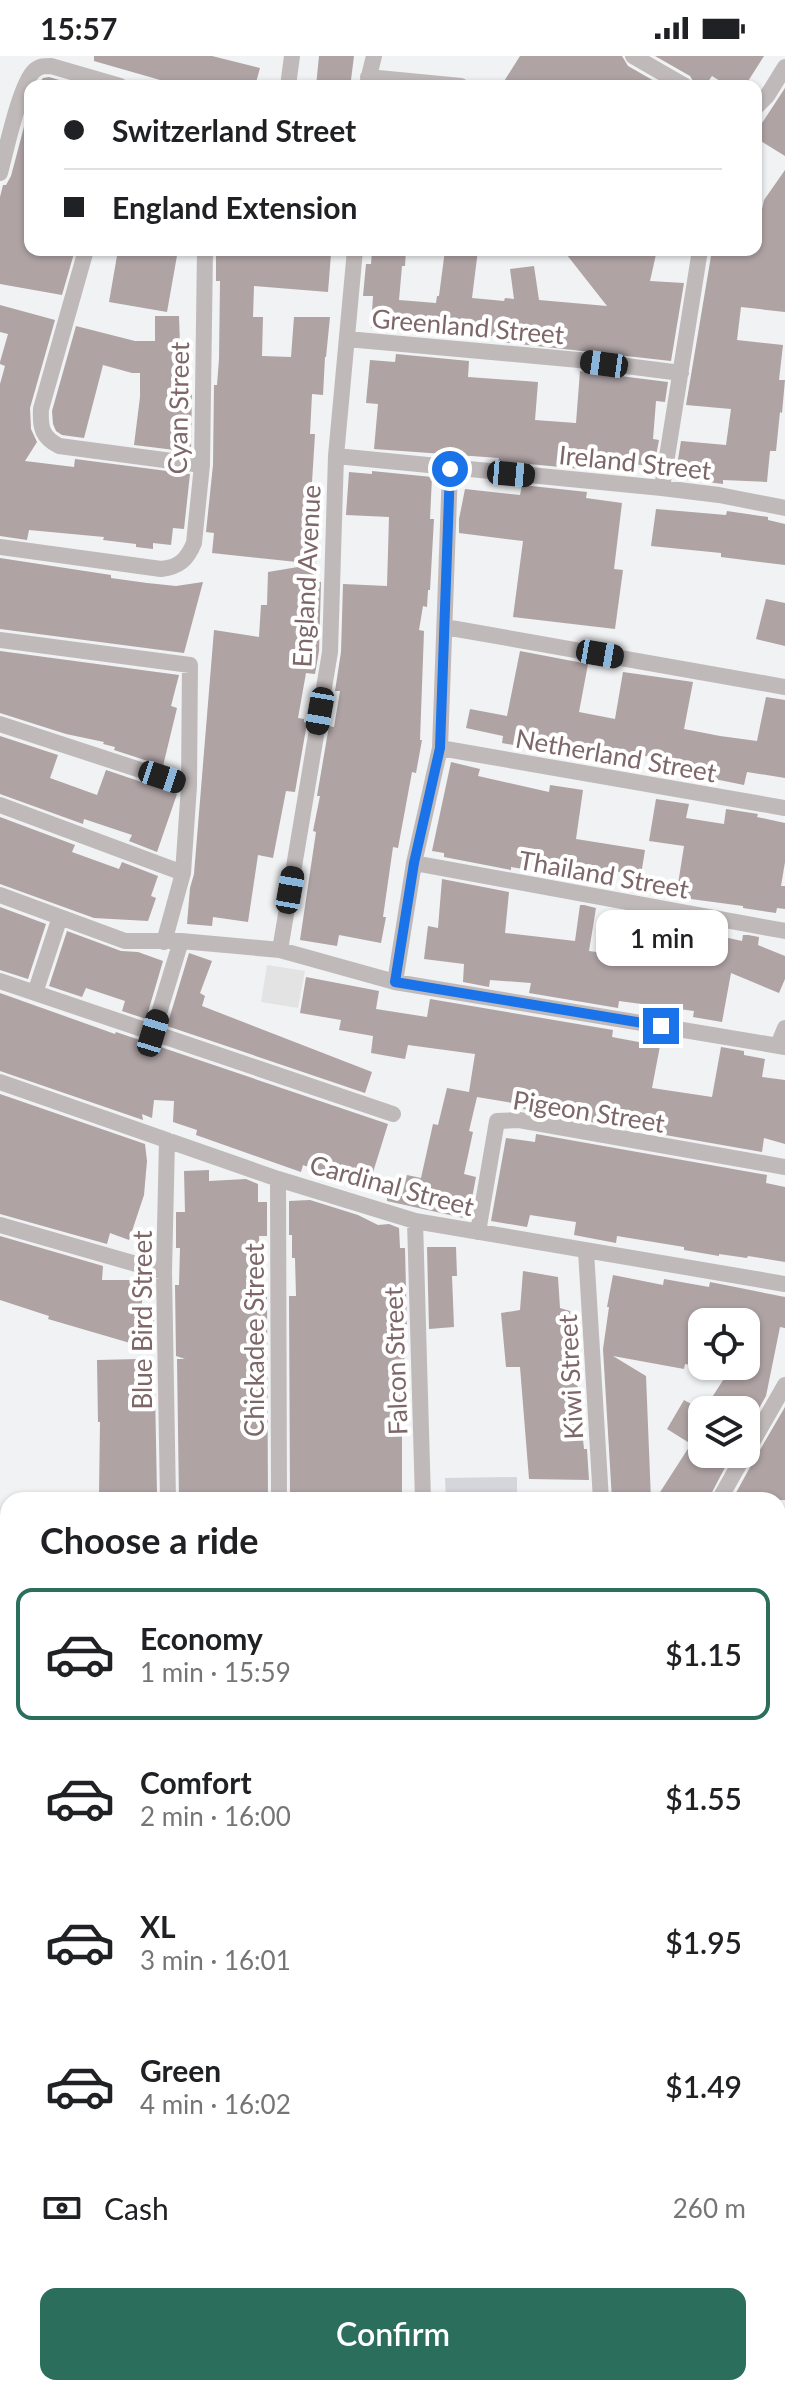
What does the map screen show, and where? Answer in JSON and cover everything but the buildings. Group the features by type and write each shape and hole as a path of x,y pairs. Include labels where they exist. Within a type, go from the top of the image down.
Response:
{"street":[{"path":"289,80 292,56"},
{"path":"368,80 374,56"},
{"path":"633,56 675,80"},
{"path":"28,80 35,69 51,66 99,80"},
{"path":"762,101 785,67"},
{"path":"0,173 24,89"},
{"path":"84,256 41,409 42,433 59,446 202,465"},
{"name":"Cyan Street","path":"0,547 161,569 182,563 190,554 194,543 202,465 205,256"},
{"name":"England Avenue","path":"280,950 330,652 336,456 354,256"},
{"path":"662,488 699,256"},
{"name":"Greenland Street","path":"347,339 579,360 681,373"},
{"name":"Ireland Street","path":"336,456 662,488 785,505"},
{"path":"395,982 414,863 440,748 450,469"},
{"path":"445,627 785,687"},
{"path":"0,640 190,665 189,786 183,873 173,941 153,1033"},
{"path":"0,724 189,786"},
{"name":"Netherland Street","path":"440,748 785,808"},
{"path":"0,805 183,873"},
{"name":"Thailand Street","path":"414,863 785,931"},
{"path":"0,895 125,941 173,941 280,950 395,982 782,1046 785,1028"},
{"path":"35,993 60,917"},
{"path":"0,981 393,1114"},
{"name":"Cardinal Street","path":"0,1082 278,1179 415,1221 785,1284"},
{"name":"Pigeon Street","path":"478,1232 497,1121 519,1120 785,1167"},
{"name":"Blue Bird Street","path":"167,1140 164,1272 168,1492"},
{"name":"Chickadee Street","path":"278,1179 279,1492"},
{"name":"Falcon Street","path":"415,1221 423,1492"},
{"path":"0,1225 164,1272"},
{"name":"Kiwi Street","path":"586,1251 601,1492"},
{"path":"760,1429 785,1385"},
{"path":"724,1492 738,1468"}],"shaded area":[{"path":"267,965 305,971 298,1008 261,1002"},
{"path":"517,1477 517,1492 446,1492 445,1478"}],"route":[{"path":"450,469 440,748 414,863 395,982 661,1026"}]}
